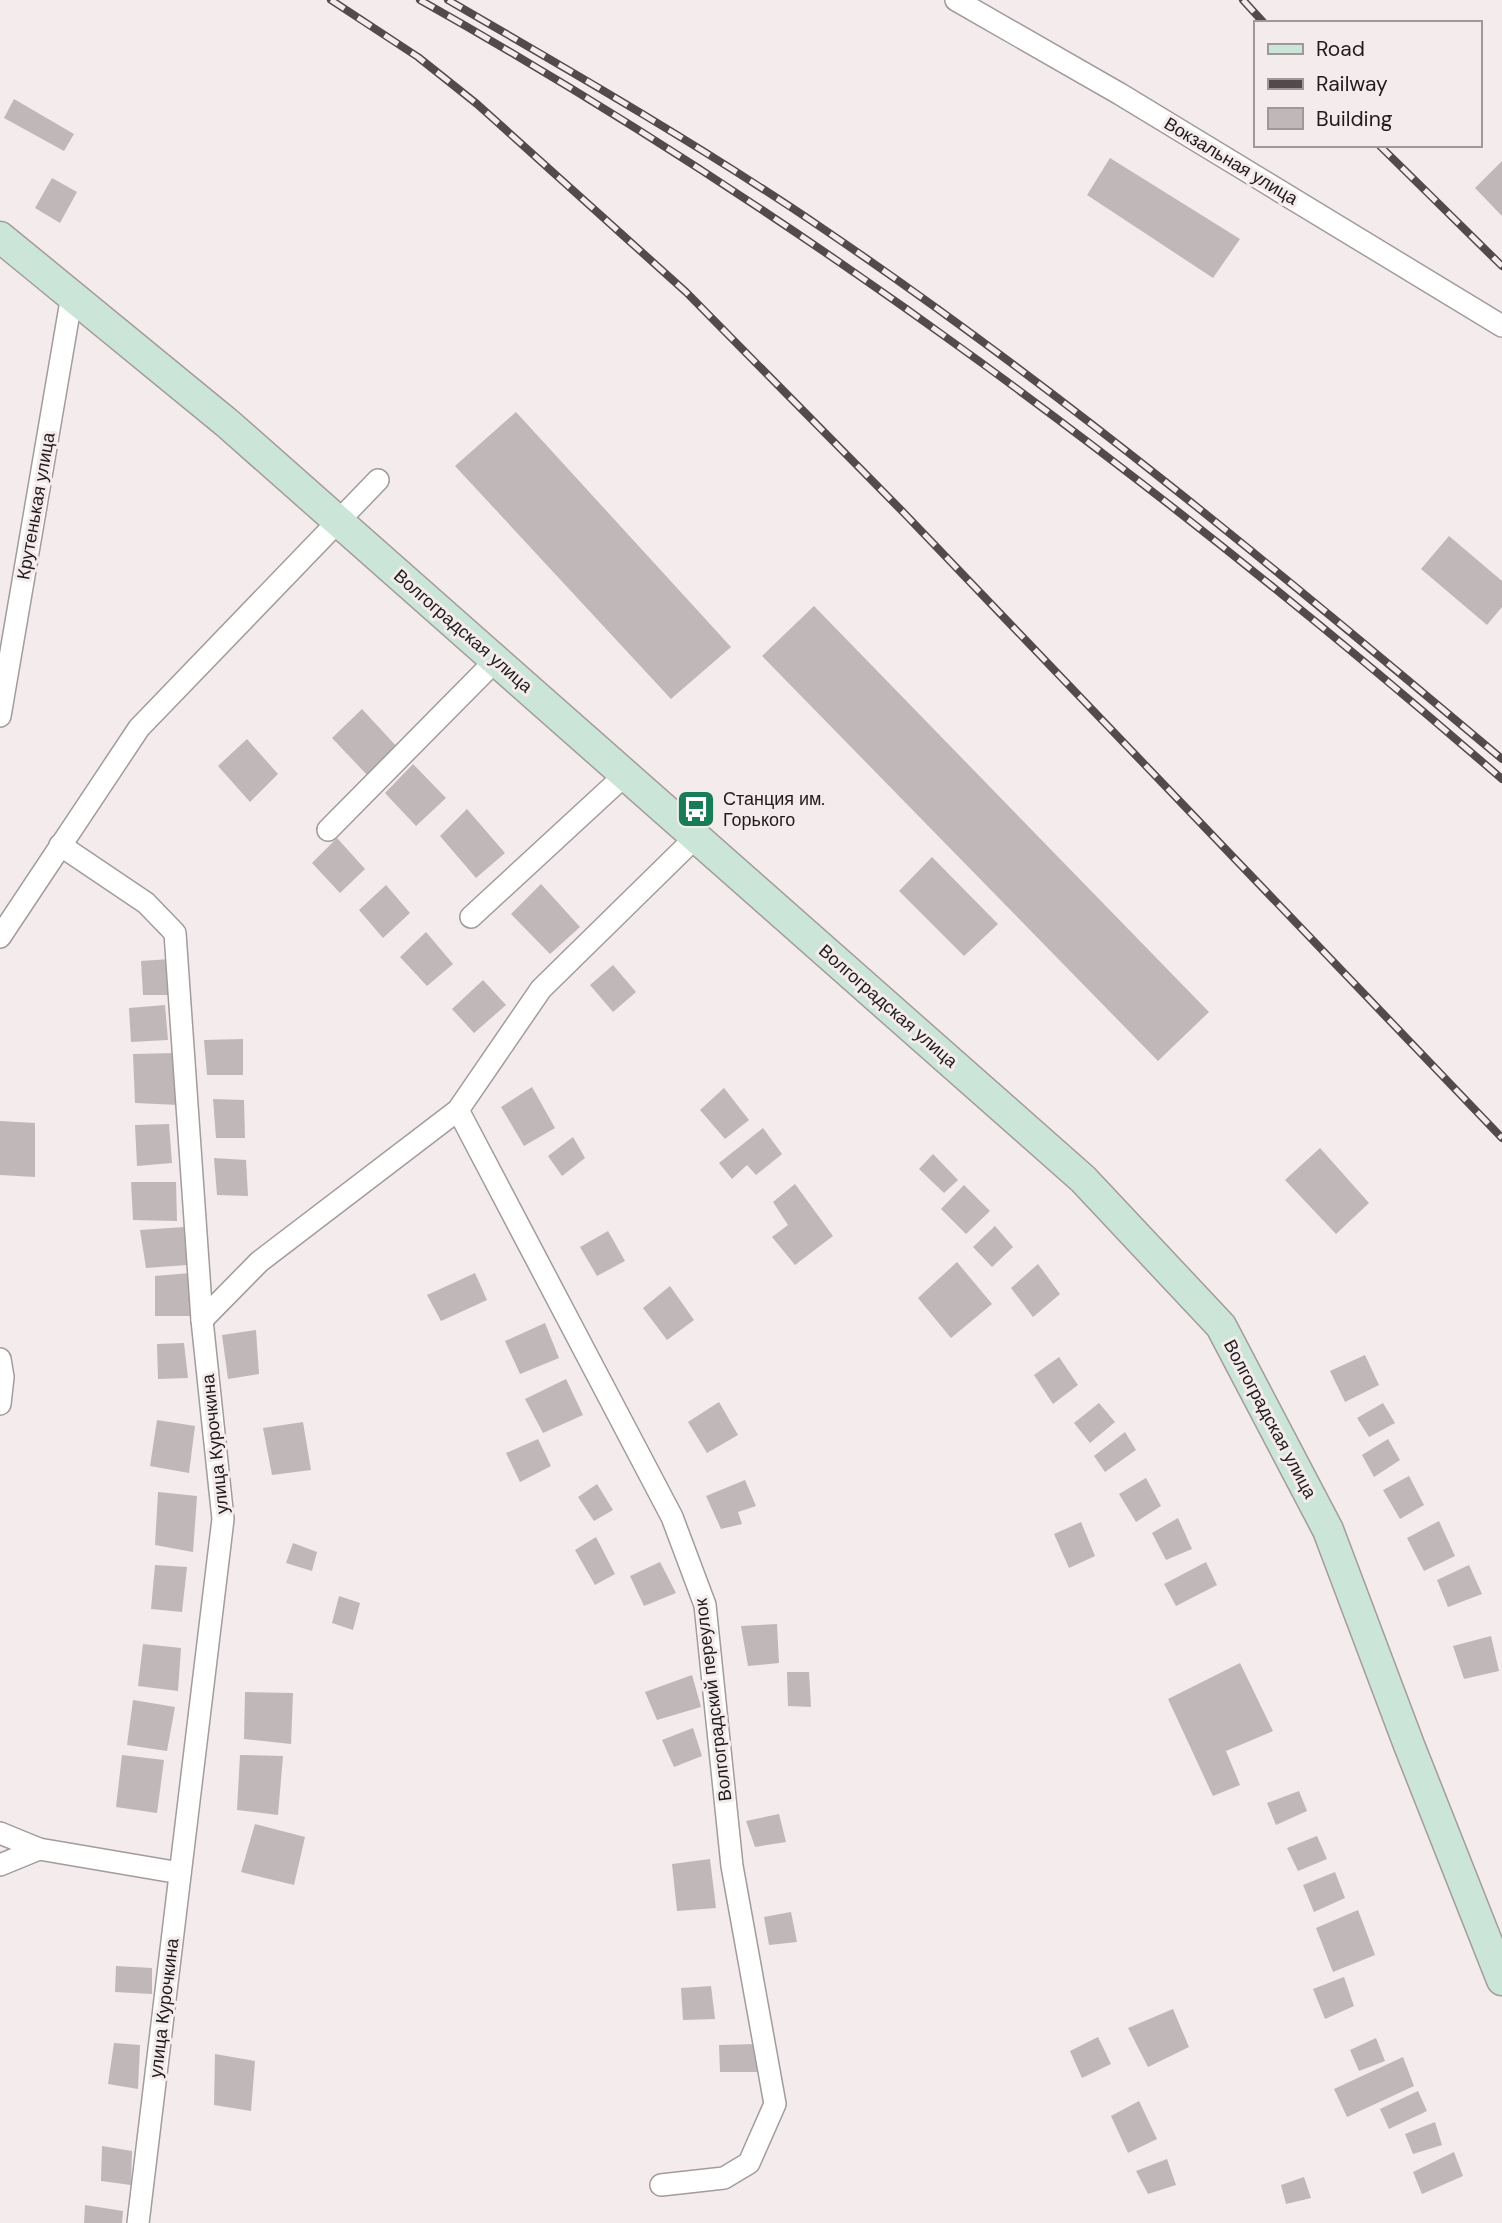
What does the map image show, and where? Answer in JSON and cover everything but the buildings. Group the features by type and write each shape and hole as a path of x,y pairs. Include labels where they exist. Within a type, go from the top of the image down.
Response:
{"main road":[{"name":"Волгоградская улица","path":"0,237 227,423 1083,1179 1221,1326 1328,1530 1502,1980"}],"street":[{"name":"Вокзальная улица","path":"956,0 1120,94 1502,326"},
{"name":"Крутенькая улица","path":"0,716 72,295"},
{"path":"0,937 139,728 378,480"},
{"path":"328,830 496,660"},
{"path":"471,917 625,775"},
{"path":"202,1320 259,1262 457,1110 541,989 696,838"},
{"name":"улица Курочкина","path":"60,845 146,903 175,933 202,1320 223,1519 138,2223"},
{"name":"Волгоградский переулок","path":"457,1110 672,1517 705,1605 732,1866 775,2104 749,2163 724,2178 661,2185"},
{"path":"0,1359 4,1377 0,1404"},
{"path":"0,1833 38,1849 180,1873"},
{"path":"0,1865 38,1849"}],"railway":[{"path":"331,0 418,57 477,104 686,292 904,513 1502,1138"},
{"path":"420,0 564,84 706,173 981,362 1246,565 1502,779"},
{"path":"448,0 730,168 911,289 1169,484 1502,759"},
{"path":"1243,0 1262,21"},
{"path":"1381,147 1502,266"}],"place":[{"name":"Станция им. Горького","path":"696,809"}]}
